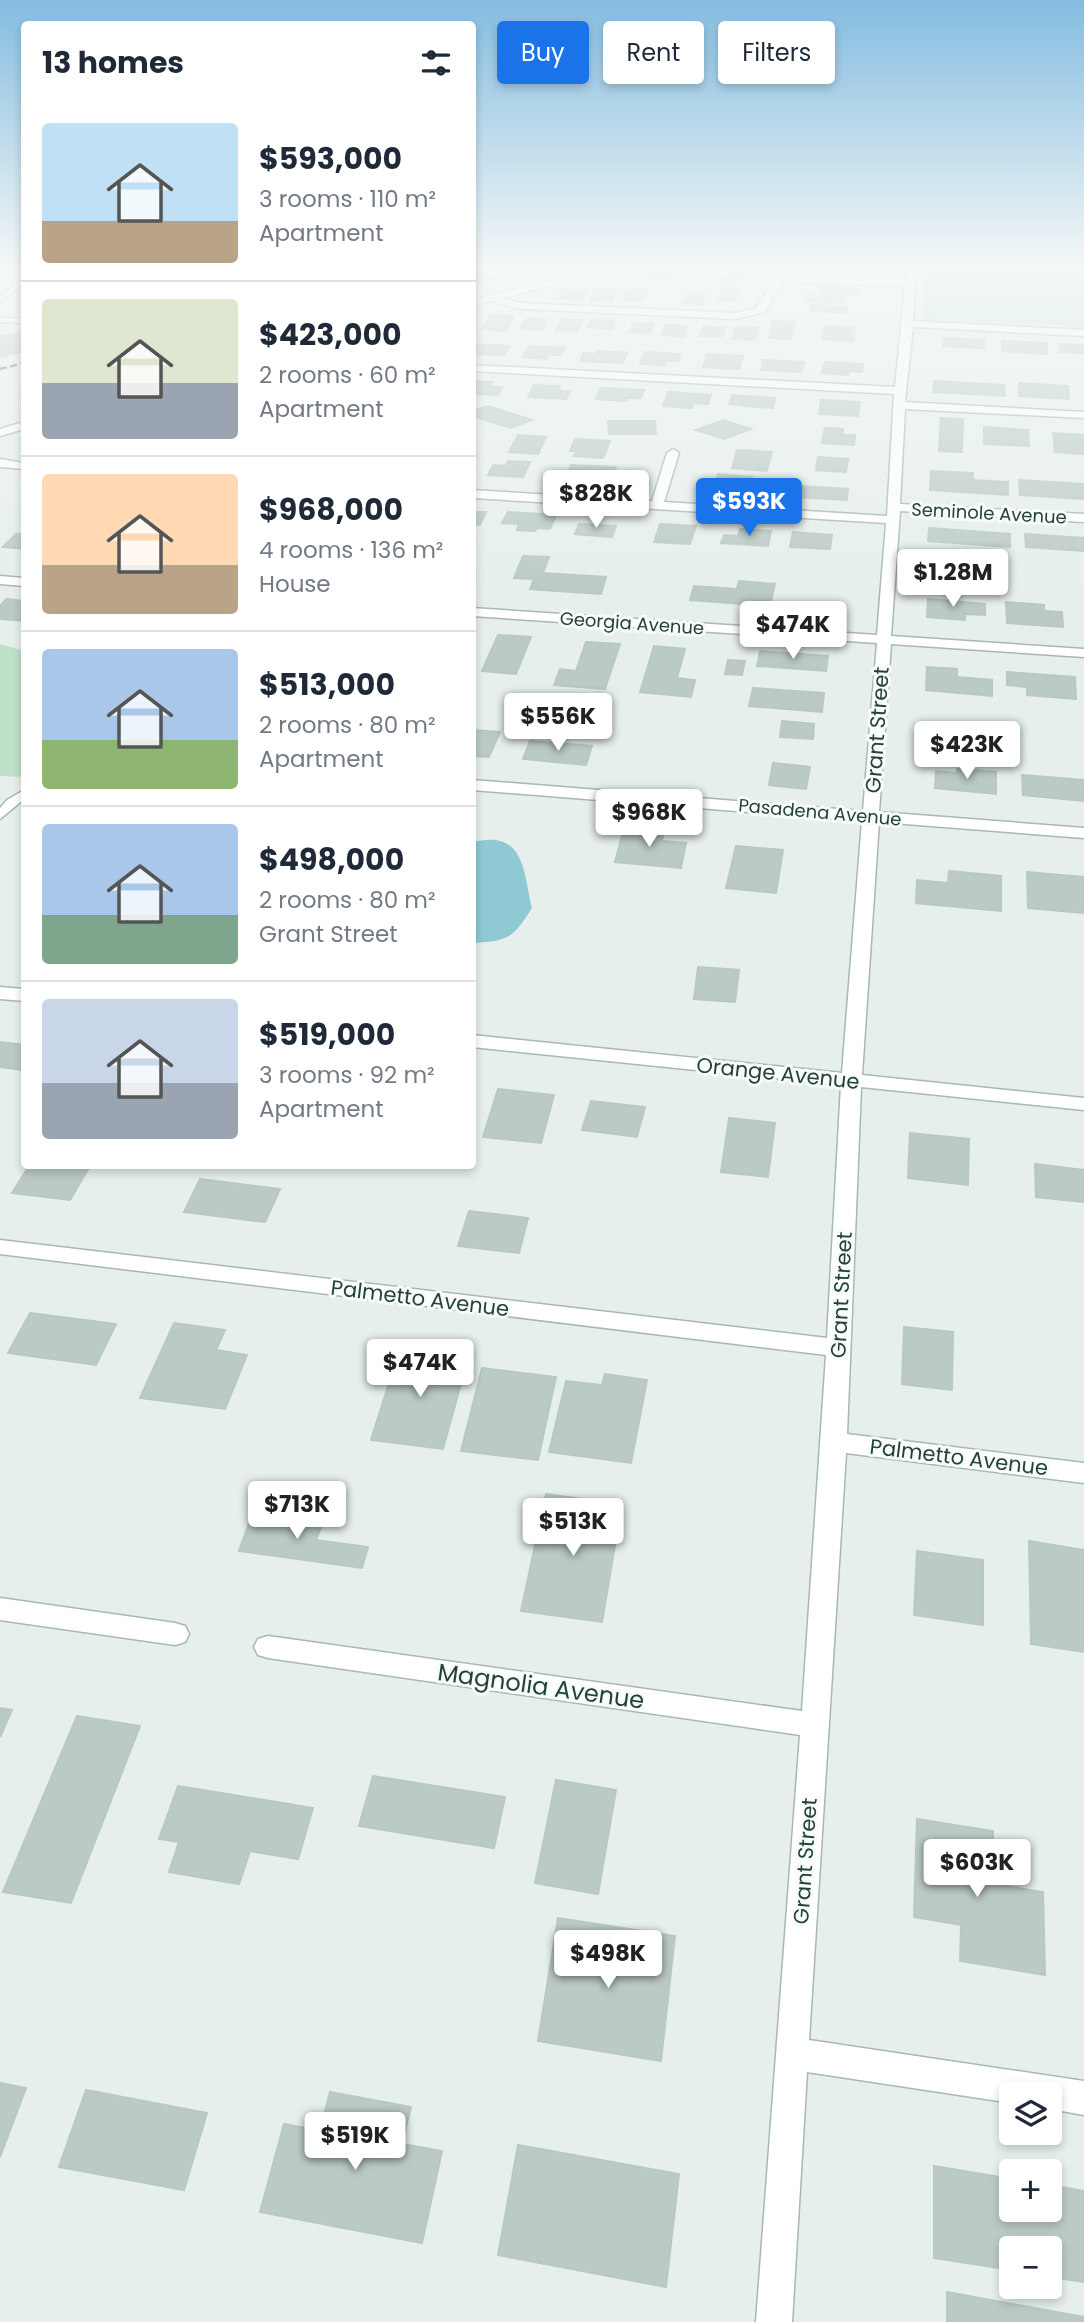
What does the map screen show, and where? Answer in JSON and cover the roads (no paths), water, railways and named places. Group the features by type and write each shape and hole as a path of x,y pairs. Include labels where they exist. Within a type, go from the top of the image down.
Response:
{"street":[{"path":"606,377 900,398 1084,415"},
{"name":"Grant Street","path":"774,2322 790,2053 834,1442 852,1081 902,377"},
{"path":"0,433 21,426"},
{"path":"657,506 673,453"},
{"path":"0,463 21,466"},
{"name":"Seminole Avenue","path":"476,494 657,506 1084,518"},
{"path":"0,580 21,582"},
{"name":"Georgia Avenue","path":"476,612 1084,653"},
{"name":"Pasadena Avenue","path":"476,785 1084,833"},
{"path":"0,993 21,995"},
{"name":"Orange Avenue","path":"476,1041 1084,1104"},
{"name":"Palmetto Avenue","path":"0,1247 839,1348"},
{"name":"Palmetto Avenue","path":"834,1442 1084,1473"},
{"path":"0,1609 174,1634"},
{"name":"Magnolia Avenue","path":"268,1647 815,1725"},
{"path":"790,2053 1084,2098"}],"lane":[{"path":"0,815 21,796"}],"water":[{"path":"476,841 500,841 515,851 524,869 532,908 514,932 495,941 476,943"}]}
